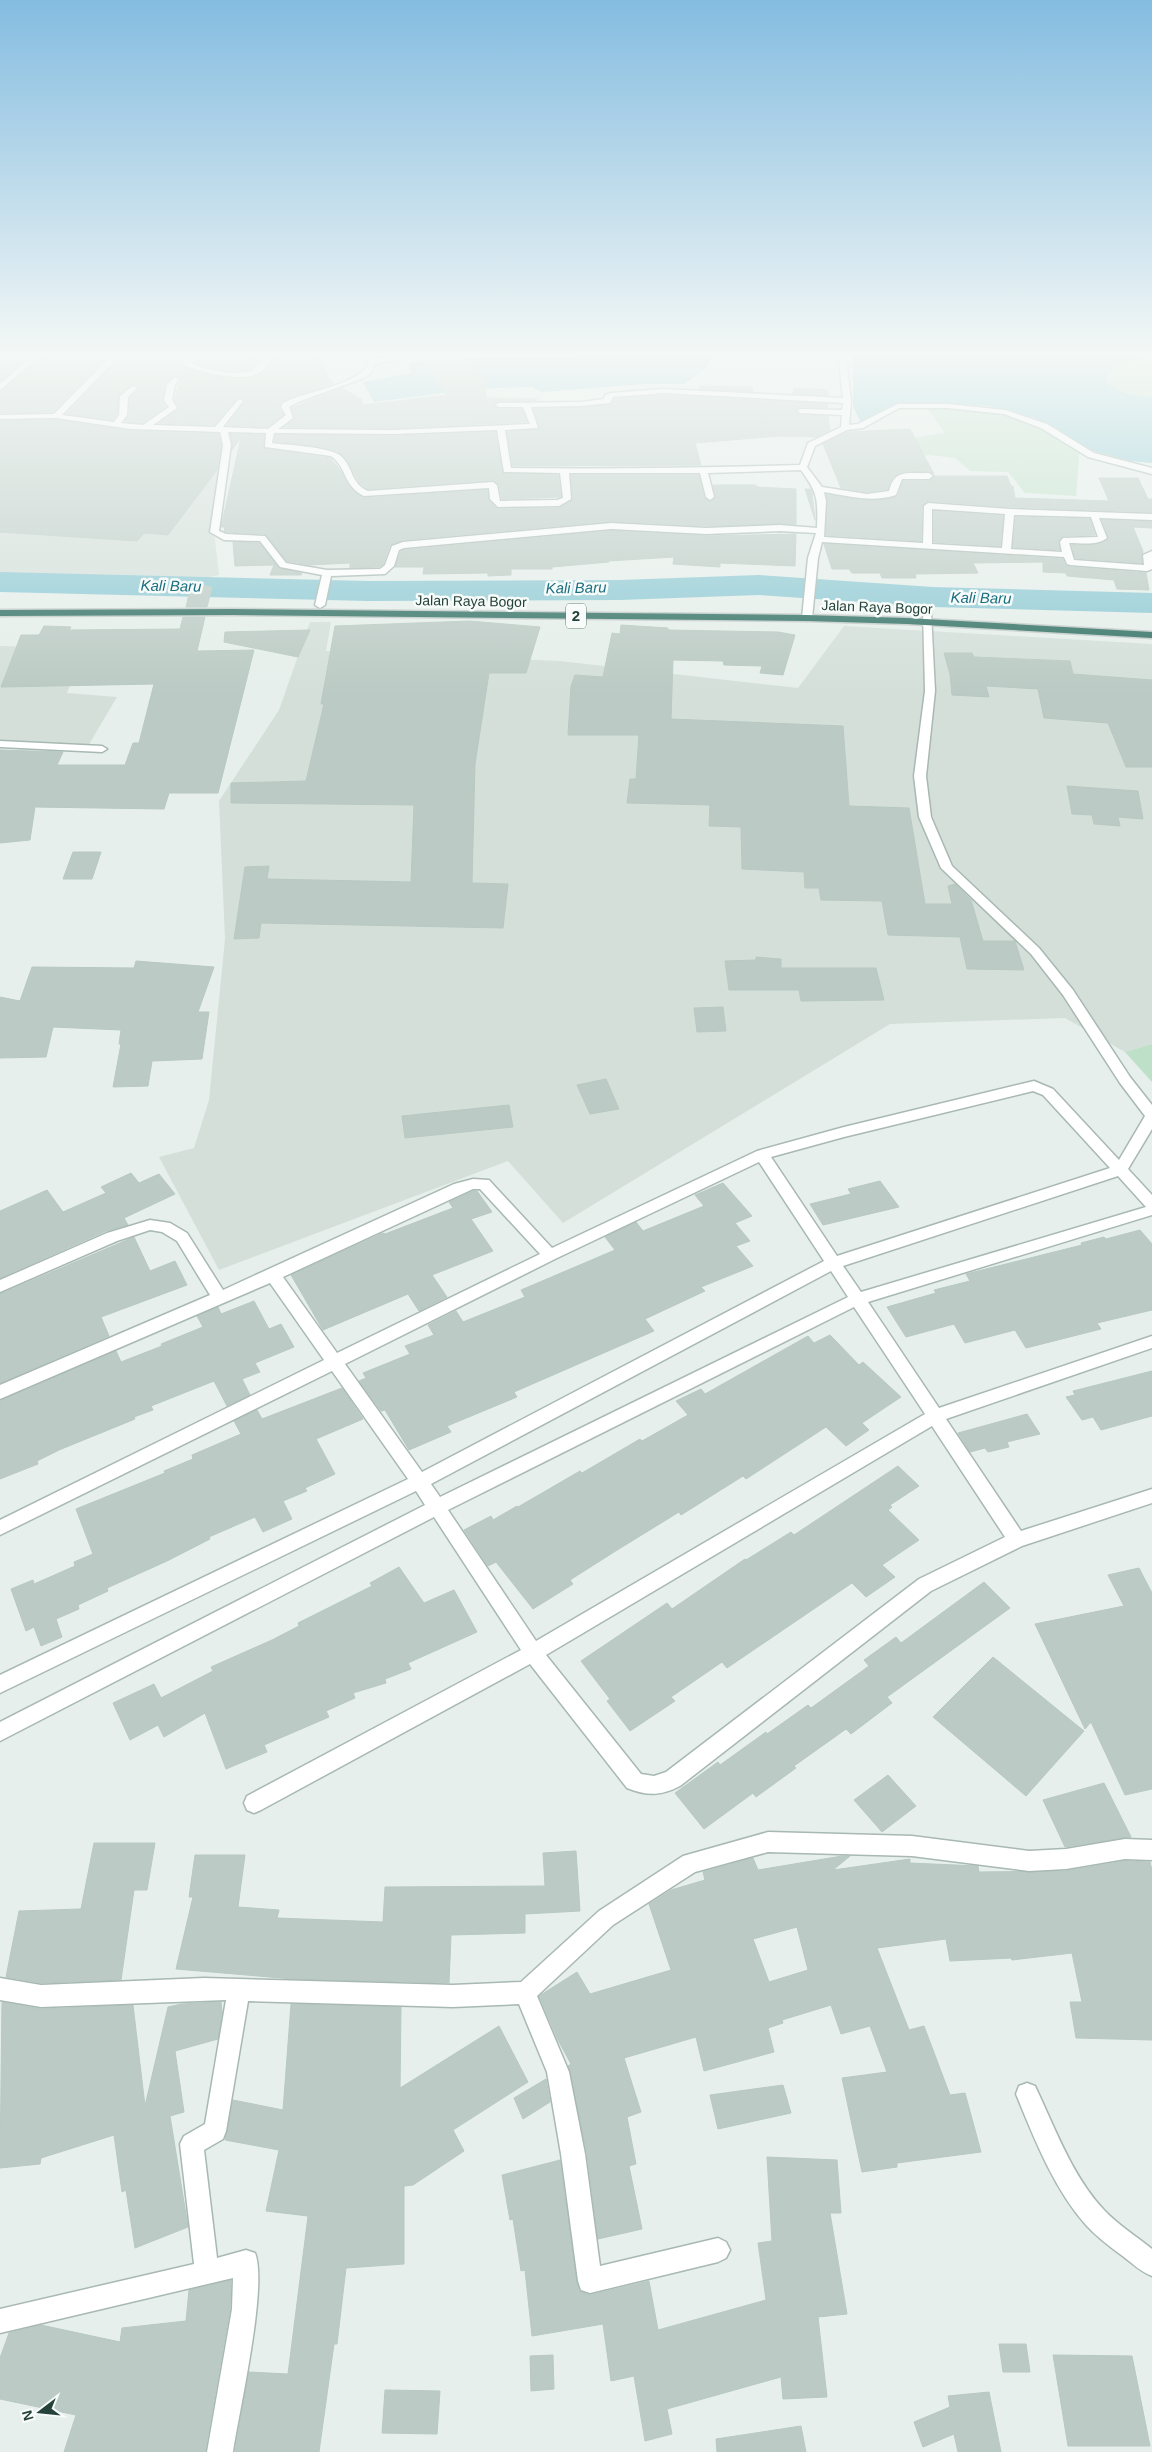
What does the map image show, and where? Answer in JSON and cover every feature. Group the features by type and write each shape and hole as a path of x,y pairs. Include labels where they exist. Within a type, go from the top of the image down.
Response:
{"highway":[{"name":"Jalan Raya Bogor","path":"0,604 321,600 808,609 1152,635"},
{"name":"Jalan Raya Bogor","path":"0,613 808,609"},
{"name":"Jalan Raya Bogor","path":"927,618 1152,626"}],"street":[{"path":"224,465 214,532 224,537 262,538 267,541 276,561 283,565 327,574 382,572 389,566 395,548 403,545 611,526 706,531 780,528 820,535 928,546 1069,555"},
{"path":"342,465 352,486 367,494 493,486 494,499 498,504 558,503 567,499 564,469"},
{"path":"506,465 507,470 703,470 803,467 819,488 822,501 820,535 813,558 808,609"},
{"path":"1131,465 1152,471"},
{"path":"703,470 710,497"},
{"path":"819,488 868,496 888,496 893,492 896,480 900,477 929,476"},
{"path":"928,546 928,506 1010,512 1152,517"},
{"path":"1006,551 1010,512"},
{"path":"1094,515 1104,536 1102,540 1066,540 1064,542 1070,562 1147,568 1149,567 1148,555 1152,554"},
{"path":"321,600 327,574"},
{"path":"0,1684 419,1482 834,1263 1120,1170 1152,1116 1125,1080 1068,993 1035,951 993,909 947,868 925,817 920,776 930,692 927,658 927,618"},
{"path":"0,744 102,749"},
{"path":"0,1528 550,1255 762,1155 844,1132 1034,1086 1048,1092 1152,1204"},
{"path":"762,1155 1017,1540"},
{"path":"0,1392 220,1298 459,1188 473,1184 484,1184 550,1255"},
{"path":"0,1732 437,1507 858,1298 1152,1210"},
{"path":"0,1286 112,1237 150,1224 165,1227 182,1236 220,1298"},
{"path":"273,1274 437,1507 533,1653 634,1781 646,1786 661,1786 673,1779 925,1585 1017,1540 1152,1496"},
{"path":"254,1804 533,1653 935,1416 1152,1342"},
{"path":"0,1989 41,1996 204,1989 453,1996 525,1993 606,1918 690,1863 768,1842 912,1846 1029,1861 1066,1859 1124,1849 1152,1850"},
{"path":"207,2273 192,2144 215,2131 239,1990"},
{"path":"525,1993 558,2072 573,2154 590,2280 718,2250"},
{"path":"1027,2094 1065,2170 1088,2209 1116,2237 1152,2264"},
{"path":"0,2321 207,2273 246,2262 244,2309 220,2452"}],"shaded area":[{"path":"0,465 221,465 212,513 219,575 201,579 154,582 0,576"},
{"path":"310,622 331,622 326,651 560,661 798,688 844,626 1152,644 1152,1044 1125,1052 1065,1018 890,1024 563,1223 508,1161 219,1270 159,1157 194,1148 209,1100 225,939 219,801 279,710"},
{"path":"0,646 85,648 67,693 117,697 88,746 0,742"}],"green space":[{"path":"964,465 1078,465 1076,496 1025,493 1008,472 970,471"},
{"path":"1152,1044 1152,1082 1125,1052"}],"building":[{"path":"0,465 218,465 217,470 168,535 144,533 137,541 0,532"},
{"path":"235,465 337,465 351,488 364,498 487,490 489,500 498,509 559,508 573,499 571,475 699,475 704,497 710,502 716,497 713,485 756,485 757,487 796,489 796,524 706,526 611,521 403,540 390,545 383,564 379,567 350,568 350,563 310,565 287,561 265,534 226,532 224,531 225,527 221,527"},
{"path":"350,465 502,465 503,473 558,475 561,497 502,499 499,485 493,480 368,489 360,483"},
{"path":"513,465 621,465 513,466"},
{"path":"832,465 929,465 934,474 929,471 903,472 893,478 888,489 867,492 841,488"},
{"path":"935,476 1007,476 1011,486 1013,486 1015,498 1109,501 1099,478 1138,478 1148,499 1152,499 1152,512 1010,507 928,501 922,506 921,541 826,535 826,494 860,500 887,499 898,496 903,481 929,481"},
{"path":"805,489 811,489 812,492 815,520"},
{"path":"934,511 1003,516 1000,546 934,542"},
{"path":"1016,517 1090,519 1095,535 1063,536 1058,541 1060,550 1013,547"},
{"path":"1102,520 1152,522 1152,528 1133,527 1143,551 1142,563 1075,558 1072,545 1094,545 1109,539"},
{"path":"611,531 706,536 796,534 795,566 720,563 720,567 673,564 674,557 608,561 552,567 552,569 511,569 511,575 488,576 488,573 423,574 424,567 395,567 401,551 404,550"},
{"path":"233,542 259,543 279,568 302,573 301,575 270,575 274,565 235,566"},
{"path":"824,544 1063,559 1065,565 1070,567 1146,573 1149,590 1117,589 1114,580 1067,576 1066,573 1043,572 1043,562 973,563 978,573 915,574 916,578 882,578 880,573 852,573 849,569 832,569"},
{"path":"192,582 212,587 207,607 186,607"},
{"path":"183,617 205,617 197,651 254,650 218,793 169,793 164,809 35,807 30,840 0,843 0,750 63,752 57,765 125,765 133,743 139,743 154,684 1,687 21,635 39,635 44,626 71,627 69,630 180,629"},
{"path":"470,621 540,627 526,673 489,673 475,764 472,883 508,884 503,928 261,923 259,938 234,939 245,867 269,866 267,879 411,882 414,805 231,803 231,783 306,781 324,704 321,704 335,626"},
{"path":"621,625 668,628 668,630 778,632 795,635 783,675 760,673 762,666 724,665 723,661 673,660 671,719 843,726 849,806 909,808 925,904 952,904 948,886 955,884 971,900 983,941 1015,941 1024,970 967,969 960,937 888,935 882,901 821,900 819,888 805,888 804,872 742,869 741,827 709,826 710,805 627,803 630,779 636,779 639,735 568,735 571,686 575,675 603,677 612,633 620,634"},
{"path":"310,630 298,657 224,642 225,632"},
{"path":"944,653 972,653 974,657 1070,661 1073,674 1152,680 1152,767 1126,767 1108,723 1044,718 1038,689 986,686 989,697 952,695 950,674"},
{"path":"1067,786 1138,791 1143,819 1118,817 1120,826 1094,824 1092,815 1072,814"},
{"path":"73,852 101,852 92,879 63,879"},
{"path":"756,957 781,959 781,968 876,968 884,1000 801,1001 799,990 729,990 725,961 756,960"},
{"path":"136,961 214,967 198,1012 209,1012 202,1059 152,1061 148,1086 113,1087 121,1044 119,1044 121,1030 53,1027 46,1057 0,1058 0,997 20,1001 32,967 134,968"},
{"path":"723,1007 726,1031 697,1032 694,1008"},
{"path":"606,1079 619,1109 590,1114 577,1085"},
{"path":"509,1105 513,1127 405,1138 402,1116"},
{"path":"131,1173 139,1183 159,1174 175,1194 124,1218 128,1225 106,1231 0,1278 0,1211 47,1190 63,1212 106,1193 101,1187"},
{"path":"880,1181 899,1207 823,1225 810,1204 851,1194 848,1189"},
{"path":"723,1183 752,1216 735,1223 750,1241 736,1246 753,1266 701,1287 705,1291 645,1319 654,1331 514,1392 517,1397 447,1426 451,1432 409,1450 385,1410 381,1411 359,1381 366,1378 363,1373 410,1354 405,1346 434,1335 428,1325 456,1311 463,1322 525,1297 521,1290 615,1250 605,1237 636,1222 643,1231 704,1206 695,1195"},
{"path":"477,1191 492,1212 471,1219 493,1251 432,1275 447,1297 419,1311 408,1294 323,1330 291,1275 383,1233 385,1234 453,1208 449,1202"},
{"path":"1140,1230 1152,1244 1152,1310 1097,1323 1101,1329 1026,1348 1015,1330 965,1343 954,1324 906,1337 887,1307 936,1293 934,1290 970,1281 966,1274 1082,1245 1081,1243 1104,1237 1106,1239"},
{"path":"134,1237 150,1271 175,1261 187,1285 101,1317 109,1336 0,1383 0,1294"},
{"path":"254,1301 269,1329 281,1324 294,1347 255,1363 260,1372 242,1379 250,1395 227,1406 214,1381 151,1406 153,1410 134,1417 135,1419 59,1450 37,1461 38,1464 0,1479 0,1401 116,1351 121,1362 162,1346 161,1344 203,1327 197,1316 218,1307 221,1314"},
{"path":"830,1335 859,1365 863,1362 901,1397 862,1423 869,1430 846,1446 826,1427 746,1479 743,1476 681,1515 679,1512 614,1552 570,1580 573,1584 533,1609 496,1562 488,1566 464,1530 491,1516 493,1520 580,1471 582,1473 640,1439 642,1441 688,1415 676,1401 701,1389 705,1394 808,1336 814,1343"},
{"path":"1152,1371 1152,1416 1101,1430 1093,1417 1082,1420 1066,1397 1075,1395 1073,1391"},
{"path":"342,1388 363,1419 316,1439 335,1474 305,1488 307,1491 283,1501 292,1519 263,1532 255,1517 209,1537 210,1539 167,1561 107,1588 108,1591 78,1605 79,1609 56,1619 62,1637 41,1646 34,1627 26,1631 11,1589 33,1580 34,1584 75,1566 74,1562 93,1554 76,1509 165,1473 164,1471 193,1459 192,1455 241,1434 234,1421 257,1410 262,1419"},
{"path":"1027,1414 1040,1434 1007,1442 1009,1447 988,1452 985,1448 970,1452 958,1433"},
{"path":"898,1466 919,1486 890,1505 892,1507 888,1510 919,1540 882,1565 895,1577 866,1597 852,1583 727,1668 722,1662 671,1697 675,1701 630,1731 607,1701 610,1699 581,1661 667,1603 672,1609 745,1559 791,1532 794,1535"},
{"path":"399,1567 424,1603 454,1590 477,1632 408,1663 411,1669 385,1679 386,1683 353,1693 355,1698 326,1711 329,1717 264,1745 267,1752 226,1769 205,1713 164,1737 158,1725 130,1740 113,1703 154,1684 161,1698 213,1671 211,1667 272,1640 299,1626 298,1623 372,1586 370,1583"},
{"path":"1139,1568 1152,1593 1152,1789 1125,1795 1091,1722 1085,1729 1035,1624 1124,1606 1108,1575"},
{"path":"984,1582 1010,1608 887,1697 892,1703 851,1734 846,1729 794,1766 796,1768 756,1797 753,1793 704,1829 675,1793 718,1762 720,1765 808,1705 811,1708 869,1666 864,1660 896,1637 901,1643"},
{"path":"993,1657 1084,1731 1026,1796 933,1717"},
{"path":"888,1775 916,1806 882,1832 854,1800"},
{"path":"1104,1783 1131,1837 1065,1847 1043,1800"},
{"path":"94,1843 155,1843 147,1890 134,1890 121,1980 41,1983 6,1977 19,1911 81,1909"},
{"path":"576,1851 580,1911 525,1914 525,1933 451,1935 449,1983 293,1979 176,1969 193,1897 189,1897 195,1855 245,1855 238,1907 279,1910 277,1918 383,1922 385,1887 545,1886 543,1853"},
{"path":"842,1856 850,1856 833,1870 910,1859 910,1863 978,1866 979,1872 1066,1871 1125,1861 1150,1862 1152,1870 1152,2040 1076,2038 1070,2002 1082,2002 1072,1953 1012,1960 1011,1958 950,1961 946,1939 877,1948 909,2030 924,2026 950,2095 965,2093 981,2152 897,2163 897,2167 862,2172 842,2078 887,2072 870,2026 841,2034 831,2005 782,2020 783,2023 768,2028 774,2052 704,2071 696,2037 624,2058 641,2112 627,2117 636,2164 629,2166 642,2229 598,2239 587,2154 568,2066 571,2064 558,2040 539,1996 577,1972 590,1994 671,1970 649,1904 671,1890 705,1880 703,1872 753,1858 758,1870","holes":["797,1927 808,1970 769,1982 753,1939"]},
{"path":"2,2002 41,2009 133,2005 145,2106 168,2007 181,2004 221,2002 222,2012 218,2039 175,2051 184,2112 170,2116 188,2227 135,2248 126,2190 122,2192 114,2135 41,2158 40,2164 0,2168"},
{"path":"291,2004 401,2007 400,2088 499,2026 528,2082 453,2130 464,2151 413,2185 404,2186 404,2264 346,2268 337,2344 334,2344 319,2452 235,2452 249,2372 288,2374 308,2216 266,2211 279,2150 225,2140 233,2100 283,2110"},
{"path":"546,2079 550,2102 523,2119 514,2098"},
{"path":"783,2085 791,2113 718,2129 710,2095"},
{"path":"767,2157 837,2160 841,2213 830,2213 847,2314 818,2317 827,2397 783,2399 781,2377 667,2409 672,2434 645,2441 634,2376 611,2381 603,2324 532,2336 525,2270 521,2271 513,2219 510,2220 502,2175 560,2160 579,2291 590,2295 649,2281 658,2330 766,2300 758,2243 772,2241"},
{"path":"231,2280 230,2309 205,2452 64,2452 76,2415 0,2399 0,2358 9,2333 41,2325 120,2342 122,2328 186,2321 189,2290"},
{"path":"999,2344 1026,2344 1030,2372 1003,2372"},
{"path":"553,2355 554,2389 531,2391 530,2356"},
{"path":"1053,2355 1132,2356 1150,2446 1068,2446"},
{"path":"385,2390 440,2391 437,2434 382,2433"},
{"path":"989,2392 1001,2452 958,2452 954,2434 923,2447 914,2422 950,2407 948,2396"},
{"path":"801,2426 806,2452 717,2452 716,2439"}],"waterway":[{"name":"Kali Baru","path":"0,582 368,591 620,590 759,585 933,597 1152,603"}]}
